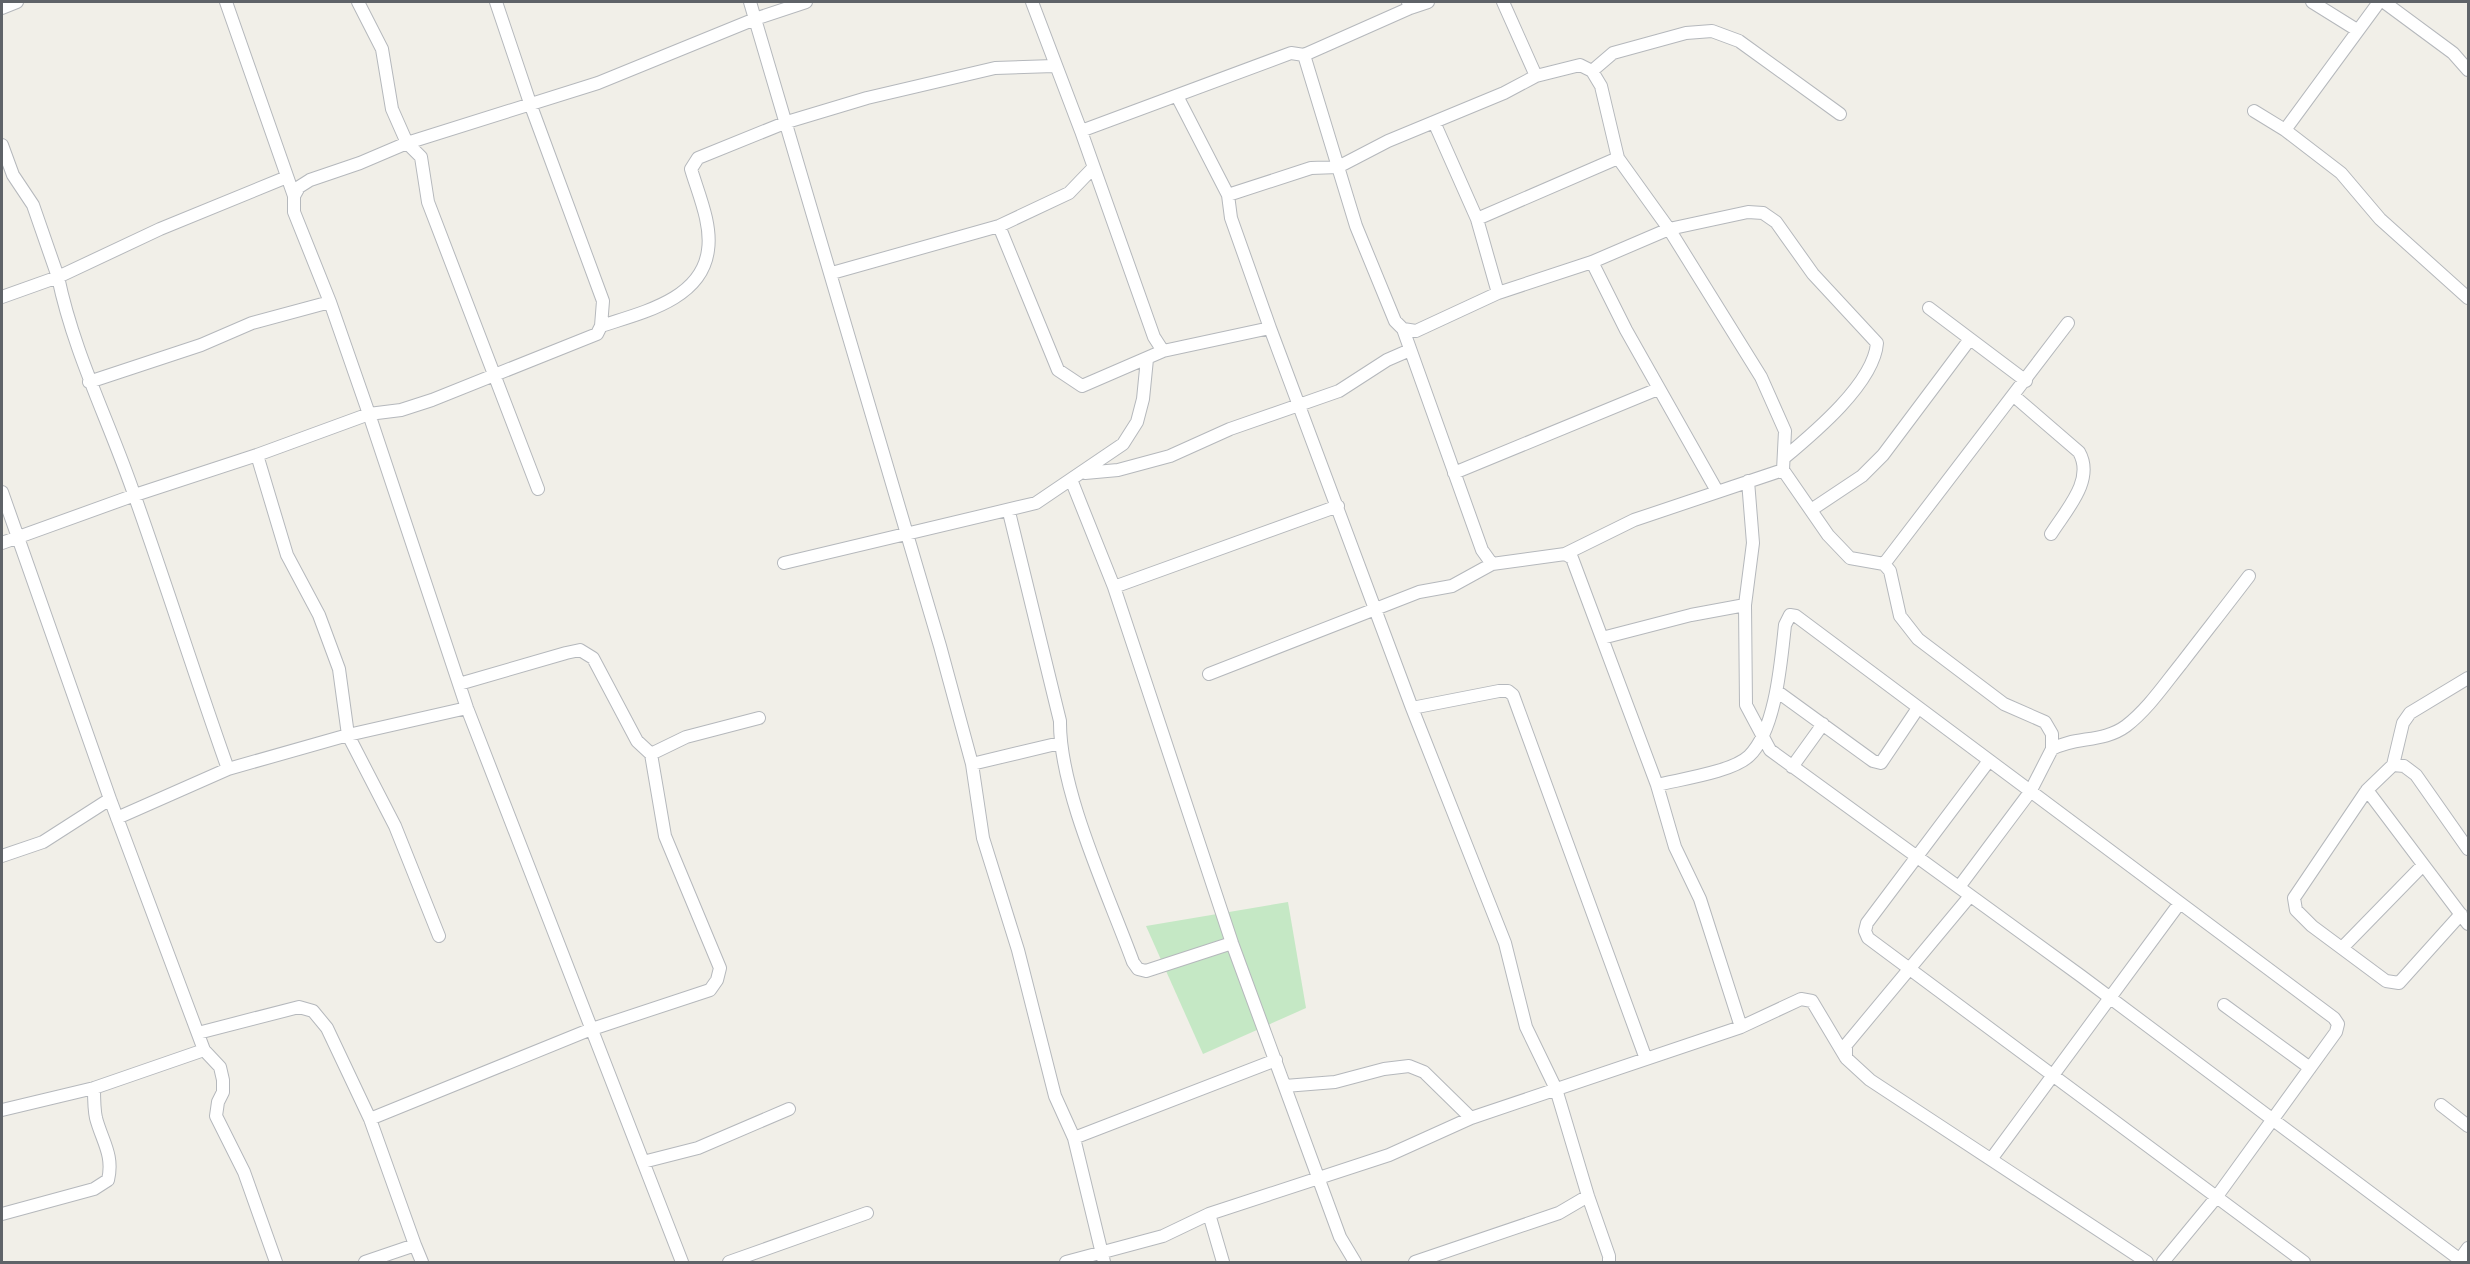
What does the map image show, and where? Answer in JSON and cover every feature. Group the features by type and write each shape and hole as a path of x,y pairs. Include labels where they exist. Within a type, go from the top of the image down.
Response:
{"street":[{"path":"2,8 17,2"},
{"path":"226,2 294,196 294,212 330,302 467,708 589,1030 644,1162 682,1263"},
{"path":"358,2 382,49 392,109 407,143 421,157 428,202 496,373 538,489"},
{"path":"496,2 531,106 603,301 601,327"},
{"path":"750,2 908,534 972,764 982,838 1018,950 1055,1096 1074,1138 1103,1258"},
{"path":"294,196 299,187 310,180 360,163 407,143 531,106 598,83 755,19 806,2"},
{"path":"1032,2 1054,66 1081,131 1154,337 1163,351"},
{"path":"1081,131 1291,53 1304,55 1409,5 1428,2"},
{"path":"1503,2 1536,76"},
{"path":"2312,2 2357,30"},
{"path":"2285,130 2357,30 2381,2 2453,53 2469,69"},
{"path":"1592,71 1613,53 1686,33 1712,31 1739,41 1840,114"},
{"path":"1304,55 1356,226 1395,321 1403,329 1482,550 1492,564"},
{"path":"1228,195 1311,168 1338,167 1388,141 1504,93 1536,76 1580,65 1592,71 1601,86 1618,158 1669,229 1761,377 1785,431 1783,464 1828,535 1850,558 1884,564 1890,571 1900,616 1918,639 2004,704 2045,722 2052,734 2052,749 2030,792 1959,887"},
{"path":"2,543 369,414 401,410 465,388 496,373 590,339 601,327 665,304 693,282 708,251 707,230 691,169 698,158 787,122 867,98 995,68 1054,66"},
{"path":"1177,96 1228,195 1231,218 1270,328 1301,405 1412,708 1505,943 1526,1027 1556,1089 1587,1196 1612,1260"},
{"path":"2254,111 2285,130 2341,173 2380,219 2469,298"},
{"path":"1434,122 1477,219 1498,293"},
{"path":"2,146 13,175 33,205 58,277 66,314 89,382 135,495 179,632 228,769"},
{"path":"1477,219 1618,158"},
{"path":"832,273 999,225 1069,193 1093,168"},
{"path":"2,297 58,277 160,229 287,177"},
{"path":"1209,674 1419,592 1452,585 1492,564 1565,554 1634,520 1748,481 1783,464 1818,429 1859,382 1876,354 1877,343 1813,274 1776,222 1763,213 1748,212 1669,229 1592,262 1498,293 1416,331 1403,329"},
{"path":"999,225 1058,370 1082,386 1163,351 1270,328"},
{"path":"1592,262 1658,389 1717,491"},
{"path":"89,382 201,345 252,323 330,302"},
{"path":"1929,308 2026,381"},
{"path":"1884,564 2026,381 2068,323"},
{"path":"1811,510 1862,476 1883,455 1970,339"},
{"path":"1085,473 1118,470 1170,456 1230,429 1338,390 1387,360 1410,350"},
{"path":"784,563 1009,512 1036,503 1072,482 1123,444 1137,422 1143,399 1147,359"},
{"path":"1454,473 1658,389"},
{"path":"2014,396 2079,452 2085,461 2086,473 2076,495 2051,534"},
{"path":"257,455 287,555 319,615 339,669 348,735 395,826 439,936"},
{"path":"1748,481 1753,543 1745,605 1746,705 1761,738 1770,750 2109,997 2460,1262 2469,1248"},
{"path":"1072,482 1114,587 1232,943 1340,1237 1354,1263"},
{"path":"2,492 110,799 204,1050 220,1067 223,1092 218,1102 216,1116 244,1172 276,1263"},
{"path":"1114,587 1338,506"},
{"path":"1009,512 1060,721 1060,743 1080,818 1133,962 1138,969 1146,971 1232,943"},
{"path":"1565,554 1572,558 1658,785 1675,847 1700,899 1741,1027"},
{"path":"2052,749 2066,741 2087,741 2109,735 2125,726 2152,700 2249,576"},
{"path":"1602,638 1691,615 1745,605"},
{"path":"1658,785 1729,766 1749,756 1761,738 1778,692 1785,625 1790,615 1796,616 1988,762 2334,1018 2338,1024 2336,1032 2215,1198 2163,1263"},
{"path":"370,1119 589,1030 710,990 717,980 720,968 665,836 651,754 637,741 593,658 580,650 459,684"},
{"path":"2367,790 2465,919 2399,983 2386,981 2312,926 2296,910 2294,898 2367,790 2393,765 2403,723 2410,712 2469,678"},
{"path":"1412,708 1499,691 1508,691 1513,695 1646,1059"},
{"path":"1778,692 1873,761 1881,763 1918,708"},
{"path":"117,818 228,769 348,735 467,708"},
{"path":"651,754 686,737 759,718"},
{"path":"1792,767 1823,724"},
{"path":"972,764 1060,743"},
{"path":"1988,762 1867,923 1865,931 1868,938 2304,1263"},
{"path":"2393,765 2404,766 2416,775 2469,849"},
{"path":"2,841 4,855 43,842 110,799"},
{"path":"2342,948 2423,865"},
{"path":"1846,1058 1846,1046 1970,896"},
{"path":"1992,1158 2052,1073 2179,904"},
{"path":"1066,1263 1103,1258 1163,1236 1209,1214 1389,1155 1471,1118 1741,1027 1801,999 1812,1001 1846,1058 1870,1080 1992,1158 2147,1263"},
{"path":"2224,1005 2310,1068"},
{"path":"198,1033 299,1007 313,1011 327,1028 370,1119 423,1263"},
{"path":"2,1110 94,1089 204,1050"},
{"path":"1074,1138 1276,1060"},
{"path":"1285,1086 1335,1082 1384,1069 1409,1066 1424,1072 1471,1118"},
{"path":"2,1214 94,1189 108,1180 111,1166 107,1145 96,1118 94,1089"},
{"path":"2441,1105 2469,1126"},
{"path":"644,1162 698,1148 789,1109"},
{"path":"1415,1263 1559,1214 1587,1196"},
{"path":"729,1263 867,1213"},
{"path":"1209,1214 1223,1263"},
{"path":"365,1263 415,1245"}],"green space":[{"path":"1288,902 1306,1008 1203,1054 1146,926"}]}
